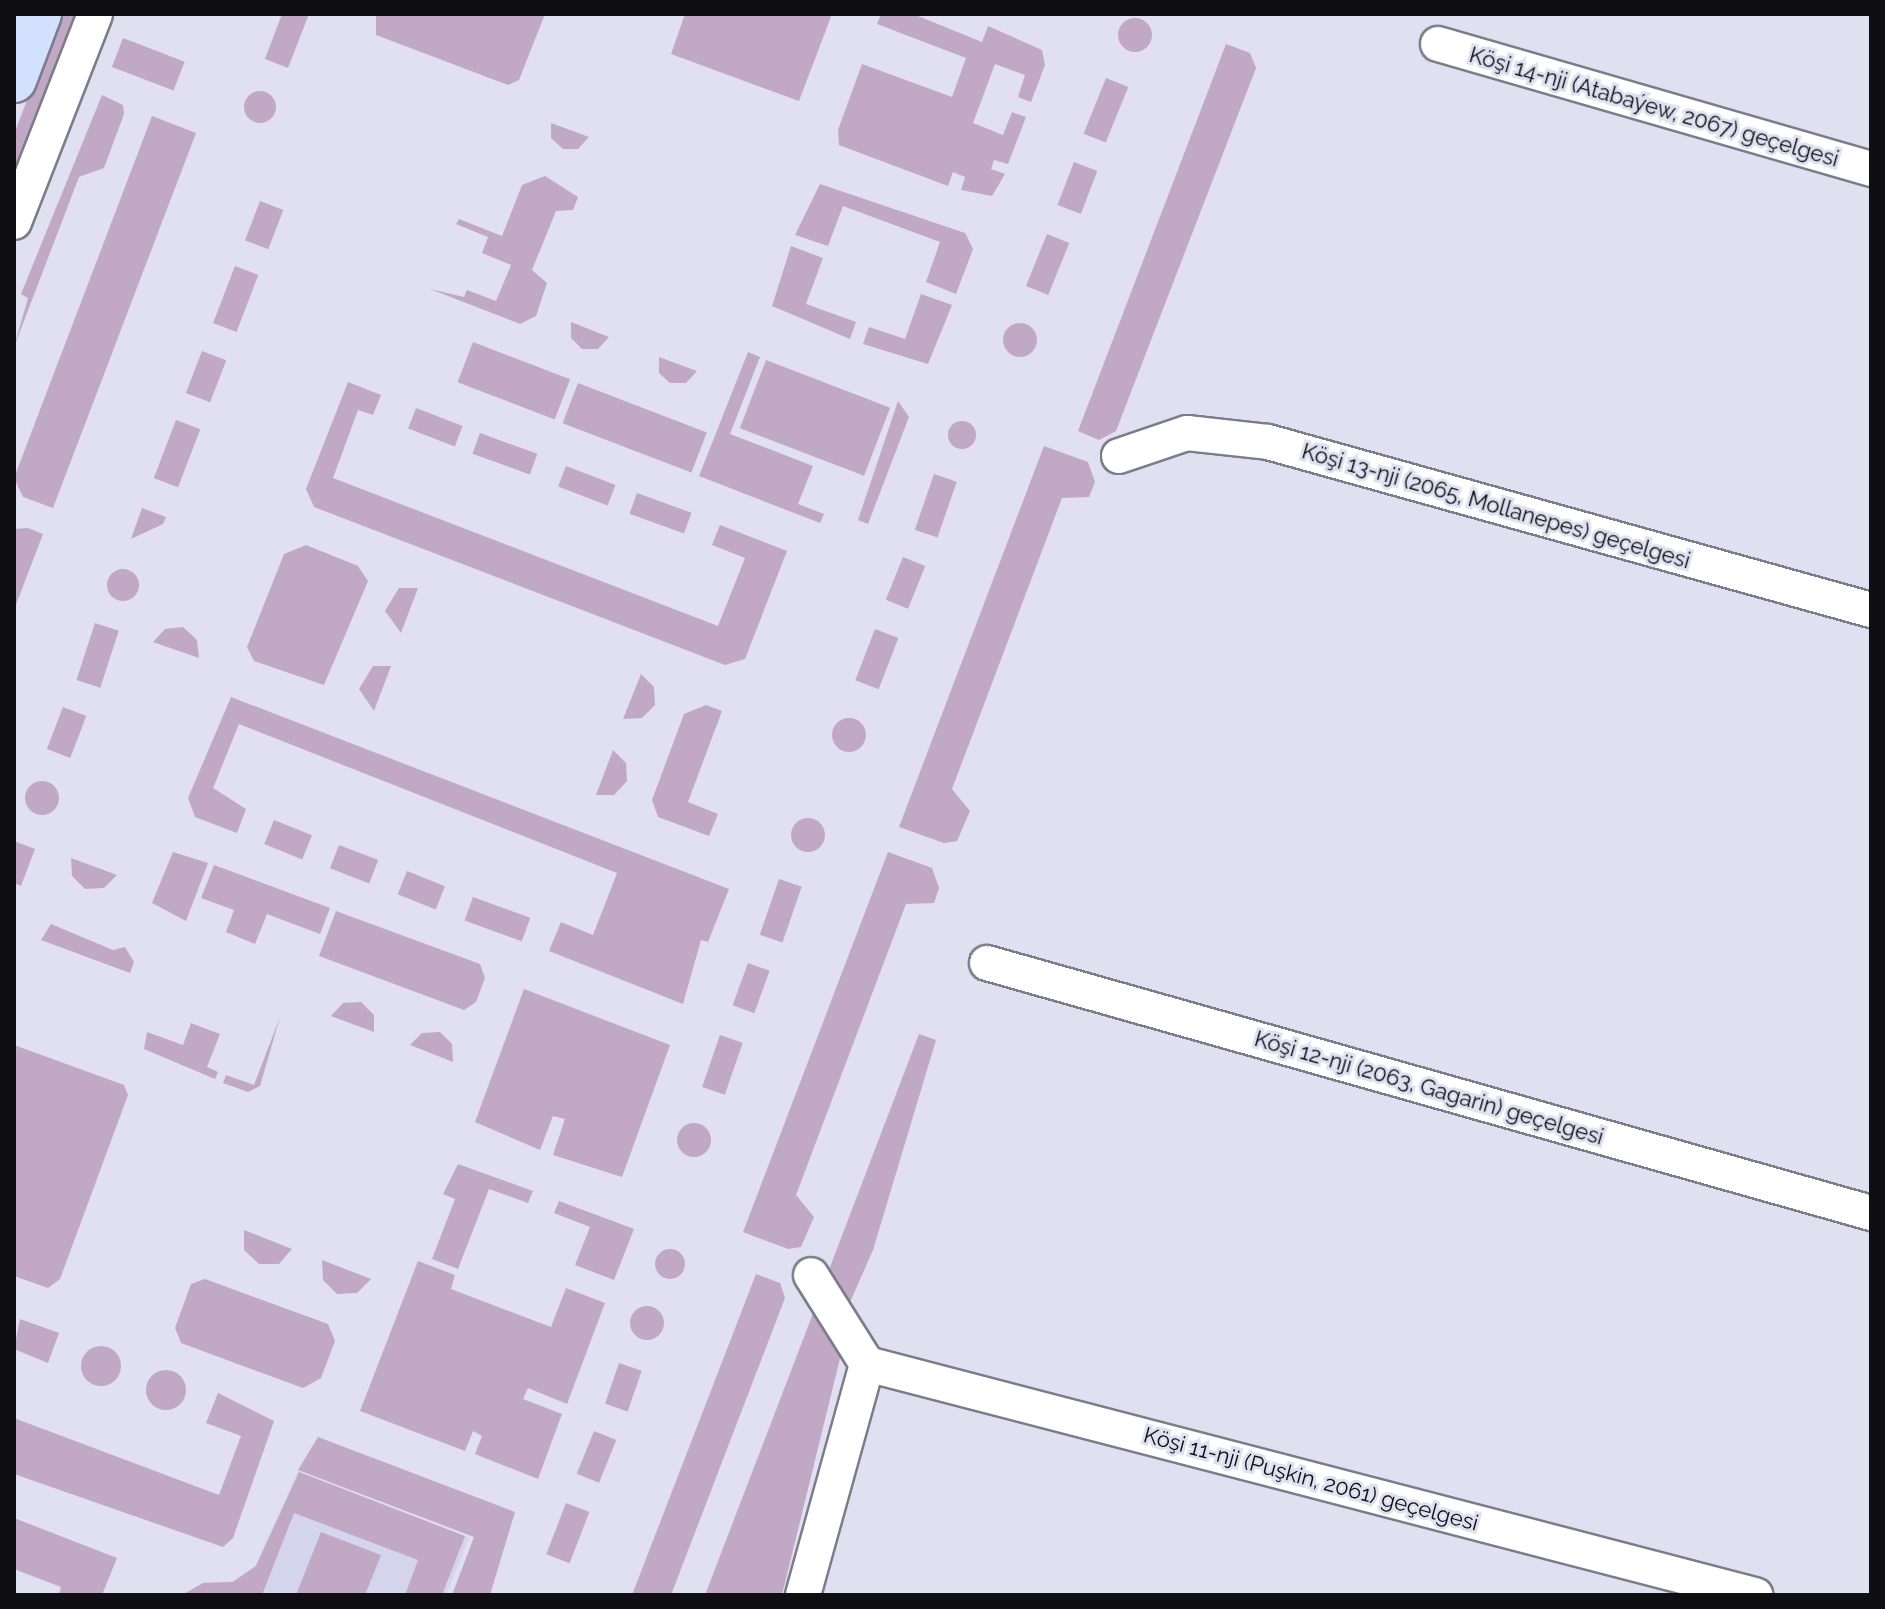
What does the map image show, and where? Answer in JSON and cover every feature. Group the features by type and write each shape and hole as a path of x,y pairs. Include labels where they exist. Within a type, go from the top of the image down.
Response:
{"main road":[{"path":"14,80 39,14"}],"street":[{"path":"14,222 95,14"},
{"name":"Köşi 14-nji (Atabaýew, 2067) geçelgesi","path":"1438,44 1871,169"},
{"name":"Köşi 13-nji (2065, Mollanepes) geçelgesi","path":"1119,456 1187,433 1268,442 1871,610"},
{"name":"Köşi 12-nji (2063, Gagarin) geçelgesi","path":"987,963 1871,1213"},
{"path":"803,1595 867,1364 811,1275"},
{"name":"Köşi 11-nji (Puşkin, 2061) geçelgesi","path":"867,1364 1755,1595"}],"shaded area":[{"path":"60,14 76,14 14,173 14,134"},
{"path":"282,14 309,14 288,68 265,59"},
{"path":"376,14 545,14 519,80 508,85 376,35"},
{"path":"685,14 832,14 799,101 671,54"},
{"path":"881,14 913,14 982,42 988,26 1042,50 1045,65 1031,102 1018,97 1025,75 995,64 973,123 1003,135 1012,112 1026,117 1008,164 994,160 991,169 1005,174 992,196 961,190 965,177 953,172 948,186 839,145 838,130 862,64 952,97 966,58 877,24"},
{"path":"1135,18 1147,23 1152,35 1147,47 1135,52 1123,47 1118,35 1123,23"},
{"path":"123,38 185,62 174,91 112,67"},
{"path":"1226,44 1250,53 1256,68 1116,431 1099,440 1078,431"},
{"path":"1106,78 1128,87 1106,143 1084,134"},
{"path":"260,91 272,95 276,107 272,119 260,123 248,119 244,107 248,95"},
{"path":"102,95 123,105 124,114 104,168 79,177 14,347 28,298 21,294"},
{"path":"152,116 196,133 53,508 23,497 14,478"},
{"path":"551,123 589,137 578,149 563,149 551,138"},
{"path":"1074,162 1097,171 1081,214 1058,205"},
{"path":"545,176 578,197 573,210 556,211 532,270 547,283 536,316 520,324 430,289 464,297 467,290 496,301 511,265 482,253 488,237 456,224 459,219 502,236 522,185"},
{"path":"820,184 965,233 973,249 956,294 926,282 940,242 843,206 828,246 795,235"},
{"path":"260,201 283,210 268,249 245,240"},
{"path":"1047,234 1069,243 1048,295 1026,286"},
{"path":"791,246 823,258 806,304 856,322 850,339 772,306"},
{"path":"235,266 258,275 236,332 213,323"},
{"path":"921,294 952,305 928,364 863,344 869,327 905,339"},
{"path":"571,322 609,337 598,349 582,349 571,338"},
{"path":"1020,323 1032,328 1037,340 1032,352 1020,357 1008,352 1003,340 1008,328"},
{"path":"473,342 570,379 555,419 458,382"},
{"path":"202,351 226,360 210,402 186,393"},
{"path":"748,352 760,357 730,434 813,466 798,504 824,514 820,523 699,476"},
{"path":"659,357 697,371 686,383 670,383 659,373"},
{"path":"766,360 890,408 864,476 740,428"},
{"path":"348,382 381,395 373,415 358,410 333,478 718,626 745,558 712,545 720,525 787,551 745,659 725,665 314,507 306,489"},
{"path":"578,383 707,432 691,473 563,423"},
{"path":"898,401 909,417 868,524 858,520"},
{"path":"416,408 463,426 455,446 408,429"},
{"path":"176,420 200,429 178,487 154,478"},
{"path":"962,421 972,425 976,435 972,445 962,449 952,445 948,435 952,425"},
{"path":"480,433 537,454 530,475 472,454"},
{"path":"1044,446 1088,462 1095,482 1089,497 1062,498 952,789 970,811 957,841 944,843 899,827"},
{"path":"566,466 615,485 608,506 558,487"},
{"path":"934,474 957,482 937,538 915,530"},
{"path":"637,493 692,513 684,534 629,514"},
{"path":"142,508 166,517 163,524 131,539"},
{"path":"28,528 43,534 14,610 14,529"},
{"path":"306,545 358,566 368,581 324,685 254,661 247,647 284,554"},
{"path":"903,557 925,566 908,609 886,600"},
{"path":"123,569 134,574 139,585 134,596 123,601 112,596 107,585 112,574"},
{"path":"399,588 418,588 401,633 385,611"},
{"path":"95,623 119,631 100,688 76,680"},
{"path":"183,627 197,640 199,658 153,642 165,629"},
{"path":"875,629 898,638 879,689 855,680"},
{"path":"373,666 391,666 374,711 359,689"},
{"path":"641,674 654,687 655,705 642,718 623,719"},
{"path":"231,697 729,889 708,942 701,940 683,1004 549,951 561,922 593,935 617,873 239,724 213,788 246,809 237,833 195,817 188,798"},
{"path":"706,705 722,711 688,802 718,814 709,836 658,817 652,800 684,714"},
{"path":"63,707 86,716 70,758 47,749"},
{"path":"849,718 861,723 866,735 861,747 849,752 837,747 832,735 837,723"},
{"path":"613,750 626,763 627,781 614,795 596,795"},
{"path":"42,781 54,786 59,798 54,810 42,815 30,810 25,798 30,786"},
{"path":"808,818 820,823 825,835 820,847 808,852 796,847 791,835 796,823"},
{"path":"274,820 312,835 302,859 264,844"},
{"path":"14,841 35,849 21,886 14,883"},
{"path":"339,845 378,860 369,883 330,868"},
{"path":"173,852 208,863 186,921 152,903"},
{"path":"888,852 932,868 939,888 934,903 906,904 796,1195 814,1217 801,1247 788,1249 743,1232"},
{"path":"71,858 117,875 104,888 85,889 72,876"},
{"path":"214,865 330,908 320,934 267,914 255,944 226,932 234,910 201,898"},
{"path":"407,871 445,886 436,910 398,894"},
{"path":"779,879 802,887 782,943 760,935"},
{"path":"473,897 530,918 522,941 464,920"},
{"path":"336,911 480,964 485,978 476,1002 464,1010 319,956"},
{"path":"51,924 113,950 125,947 134,962 130,973 41,940"},
{"path":"748,963 770,971 754,1013 733,1005"},
{"path":"524,989 670,1045 622,1177 553,1155 565,1119 553,1116 540,1150 475,1122"},
{"path":"361,1002 374,1015 374,1032 331,1016 343,1003"},
{"path":"280,1017 260,1086 248,1092 223,1083 226,1075 254,1085"},
{"path":"191,1023 220,1034 207,1067 218,1072 215,1079 144,1049 147,1032 183,1045"},
{"path":"440,1032 452,1044 453,1062 410,1045 422,1033"},
{"path":"919,1034 936,1040 873,1250 847,1309 825,1280"},
{"path":"720,1035 743,1043 725,1095 702,1087"},
{"path":"14,1045 124,1085 128,1095 60,1279 48,1288 14,1276"},
{"path":"694,1123 706,1128 711,1140 706,1152 694,1157 682,1152 677,1140 682,1128"},
{"path":"458,1164 533,1191 528,1203 489,1189 458,1269 432,1259 455,1199 443,1194"},
{"path":"559,1201 634,1229 614,1280 575,1265 590,1227 554,1213"},
{"path":"244,1230 292,1249 279,1264 259,1264 244,1250"},
{"path":"670,1249 681,1253 685,1264 681,1275 670,1279 659,1275 655,1264 659,1253"},
{"path":"322,1260 371,1279 357,1293 337,1294 323,1280"},
{"path":"418,1261 455,1275 451,1289 551,1327 566,1288 605,1303 567,1404 528,1388 523,1399 562,1414 538,1479 475,1454 482,1436 473,1431 465,1451 360,1411"},
{"path":"756,1274 780,1283 785,1298 671,1595 632,1595"},
{"path":"205,1279 328,1324 335,1341 321,1378 303,1388 181,1343 175,1328 191,1284"},
{"path":"817,1303 844,1342 782,1595 705,1595"},
{"path":"647,1306 659,1311 664,1323 659,1335 647,1340 635,1335 630,1323 635,1311"},
{"path":"20,1319 59,1333 48,1363 14,1349"},
{"path":"101,1346 115,1352 121,1366 115,1380 101,1386 87,1380 81,1366 87,1352"},
{"path":"619,1363 642,1371 628,1411 605,1404"},
{"path":"166,1370 180,1376 186,1390 180,1404 166,1410 152,1404 146,1390 152,1376"},
{"path":"218,1393 274,1421 233,1538 223,1547 14,1474 14,1418 219,1495 241,1436 206,1423"},
{"path":"594,1431 616,1440 599,1483 577,1474"},
{"path":"318,1437 515,1512 490,1595 452,1595 474,1537 298,1470"},
{"path":"298,1471 469,1538 446,1595 182,1595 203,1583 233,1581 255,1566"},
{"path":"299,1472 465,1536 442,1595 405,1595 418,1560 294,1513 262,1595 182,1595 203,1583 233,1582 256,1566"},
{"path":"566,1503 589,1512 570,1563 546,1554"},
{"path":"14,1518 117,1558 102,1595 59,1595 61,1587 14,1569"},
{"path":"321,1532 381,1555 365,1595 296,1595"}]}
